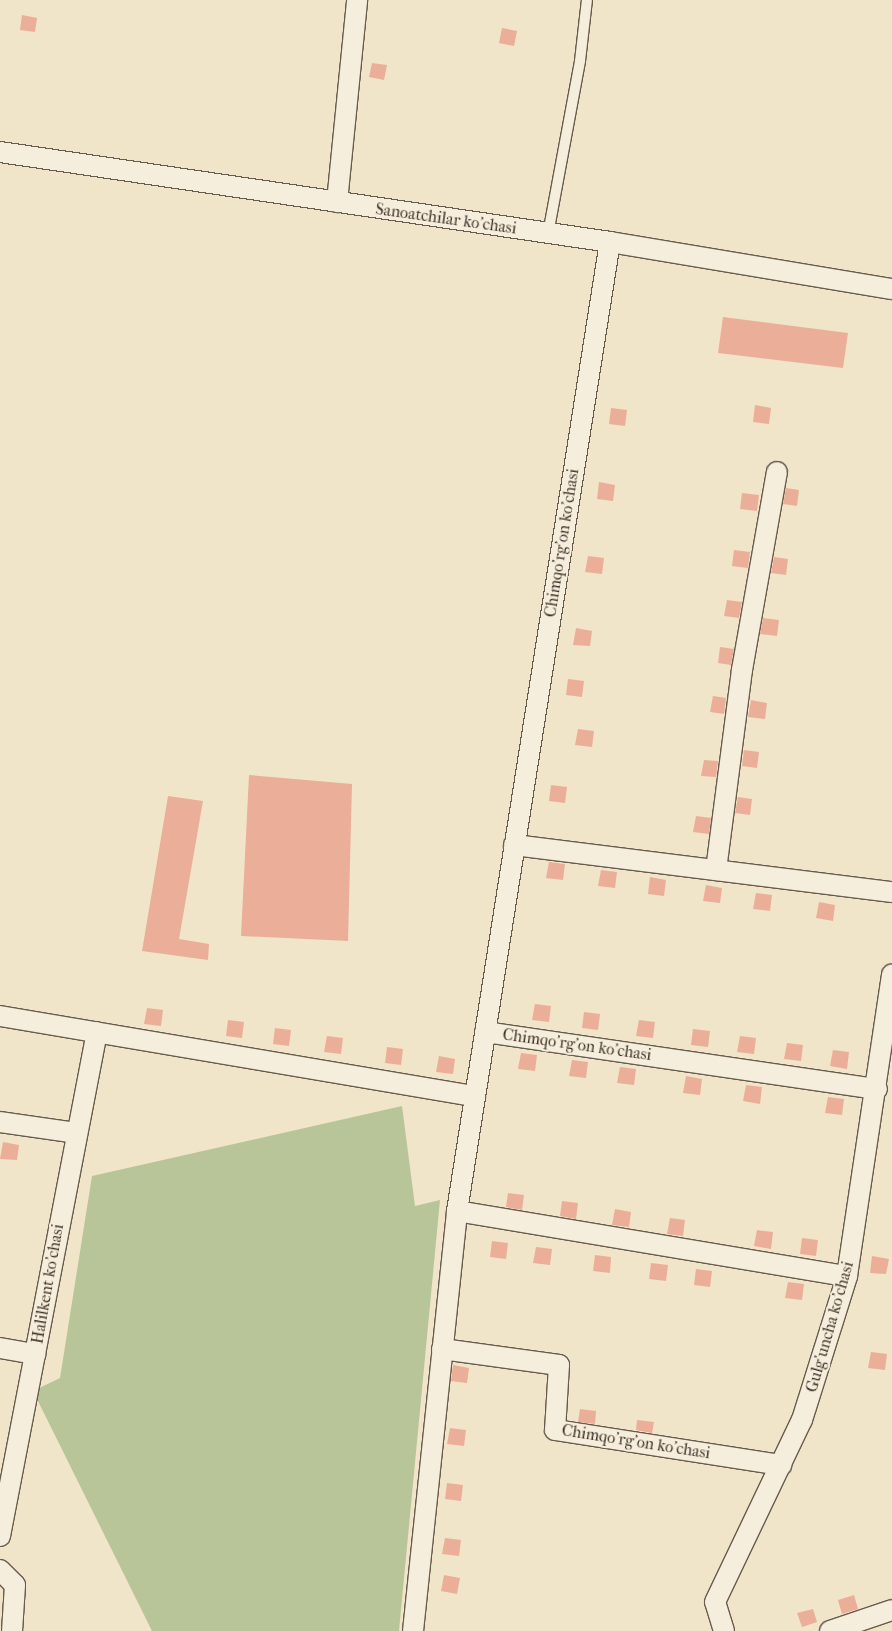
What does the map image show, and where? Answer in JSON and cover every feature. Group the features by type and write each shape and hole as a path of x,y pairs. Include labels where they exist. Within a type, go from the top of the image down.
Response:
{"street":[{"path":"337,202 357,0"},
{"name":"Sanoatchilar ko'chasi","path":"0,152 610,242 892,289"},
{"name":"Chimqo'rg'on ko'chasi","path":"413,1631 457,1211 610,242"},
{"path":"716,870 742,670 777,472"},
{"path":"514,845 892,892"},
{"name":"Gulg'uncha ko'chasi","path":"724,1631 715,1602 802,1420 847,1276 877,1089 892,974"},
{"path":"0,1016 475,1096"},
{"name":"Halilkent ko'chasi","path":"0,1536 76,1133 97,1032"},
{"name":"Chimqo'rg'on ko'chasi","path":"485,1032 877,1089"},
{"path":"0,1122 76,1133"},
{"path":"457,1211 847,1276"},
{"path":"0,1348 35,1354"},
{"name":"Chimqo'rg'on ko'chasi","path":"442,1349 560,1365 555,1430 781,1465"},
{"path":"0,1570 15,1585 12,1631"},
{"path":"830,1631 892,1610"}],"lane":[{"path":"548,234 580,61 587,0"}],"green space":[{"path":"402,1106 415,1206 440,1200 399,1631 152,1631 33,1391 60,1378 92,1176"}],"building":[{"path":"22,15 37,18 35,32 20,30"},
{"path":"502,28 517,31 514,46 499,43"},
{"path":"372,63 387,65 384,80 369,77"},
{"path":"723,317 848,333 843,368 718,353"},
{"path":"755,405 771,408 769,424 753,422"},
{"path":"611,408 627,410 625,426 609,424"},
{"path":"599,482 615,485 613,501 597,499"},
{"path":"786,488 799,490 797,506 783,504"},
{"path":"742,493 759,495 757,511 740,509"},
{"path":"734,550 750,552 748,568 732,566"},
{"path":"588,556 604,558 602,574 585,572"},
{"path":"774,557 788,559 786,575 771,573"},
{"path":"727,600 742,602 739,618 724,616"},
{"path":"763,618 779,620 777,636 760,634"},
{"path":"576,628 592,631 590,646 573,645"},
{"path":"720,647 734,649 731,665 718,663"},
{"path":"568,679 584,681 582,697 566,695"},
{"path":"713,696 726,698 724,714 710,712"},
{"path":"751,700 767,703 765,719 748,717"},
{"path":"578,729 594,731 592,747 575,745"},
{"path":"744,750 759,752 757,768 742,766"},
{"path":"704,760 718,761 716,777 701,776"},
{"path":"249,775 352,784 348,941 241,936"},
{"path":"551,785 567,787 565,803 549,801"},
{"path":"168,796 203,801 179,939 209,944 208,960 142,951"},
{"path":"738,797 752,799 750,815 735,813"},
{"path":"696,816 711,818 709,834 693,832"},
{"path":"549,862 565,864 563,880 546,878"},
{"path":"601,870 617,872 615,888 598,886"},
{"path":"650,877 666,880 664,896 648,894"},
{"path":"706,885 722,888 720,903 703,901"},
{"path":"756,893 772,895 770,911 753,909"},
{"path":"819,902 835,905 833,921 816,918"},
{"path":"535,1004 551,1006 549,1022 532,1020"},
{"path":"147,1008 163,1010 161,1026 144,1024"},
{"path":"584,1012 600,1014 598,1030 582,1028"},
{"path":"228,1020 244,1022 242,1038 226,1036"},
{"path":"639,1020 655,1022 653,1038 636,1036"},
{"path":"275,1028 291,1030 289,1046 273,1044"},
{"path":"693,1029 710,1031 708,1047 691,1045"},
{"path":"327,1036 343,1038 341,1054 324,1052"},
{"path":"740,1036 756,1038 754,1054 737,1052"},
{"path":"787,1043 803,1045 801,1061 784,1059"},
{"path":"387,1047 403,1049 401,1065 385,1063"},
{"path":"833,1050 849,1052 847,1069 830,1066"},
{"path":"521,1053 537,1055 535,1071 518,1069"},
{"path":"439,1056 455,1059 453,1074 436,1072"},
{"path":"572,1060 588,1062 586,1078 569,1076"},
{"path":"620,1067 636,1069 634,1085 617,1083"},
{"path":"686,1076 702,1079 700,1095 683,1093"},
{"path":"746,1085 762,1087 760,1104 743,1101"},
{"path":"828,1097 844,1099 842,1115 825,1113"},
{"path":"3,1142 19,1145 17,1160 0,1159"},
{"path":"508,1193 524,1195 522,1210 506,1207"},
{"path":"562,1201 578,1203 576,1219 560,1216"},
{"path":"615,1209 631,1212 629,1227 612,1225"},
{"path":"670,1218 685,1220 683,1236 667,1234"},
{"path":"757,1230 773,1232 771,1249 754,1246"},
{"path":"802,1238 818,1240 816,1256 800,1254"},
{"path":"492,1241 508,1243 506,1259 490,1257"},
{"path":"536,1247 552,1249 550,1265 533,1263"},
{"path":"595,1255 611,1257 610,1273 593,1271"},
{"path":"872,1256 889,1259 886,1274 870,1273"},
{"path":"651,1263 668,1265 666,1281 649,1279"},
{"path":"696,1269 712,1271 710,1287 694,1285"},
{"path":"788,1282 804,1284 802,1300 785,1298"},
{"path":"871,1352 887,1354 885,1370 868,1368"},
{"path":"453,1365 469,1368 467,1383 451,1381"},
{"path":"580,1409 596,1411 595,1424 578,1422"},
{"path":"637,1420 654,1422 652,1433 636,1430"},
{"path":"450,1428 466,1430 464,1446 447,1444"},
{"path":"447,1483 463,1485 461,1501 445,1499"},
{"path":"445,1538 461,1540 459,1556 442,1554"},
{"path":"444,1575 460,1578 457,1594 441,1591"},
{"path":"854,1595 858,1609 842,1614 838,1600"},
{"path":"813,1609 817,1622 802,1627 797,1613"}]}
